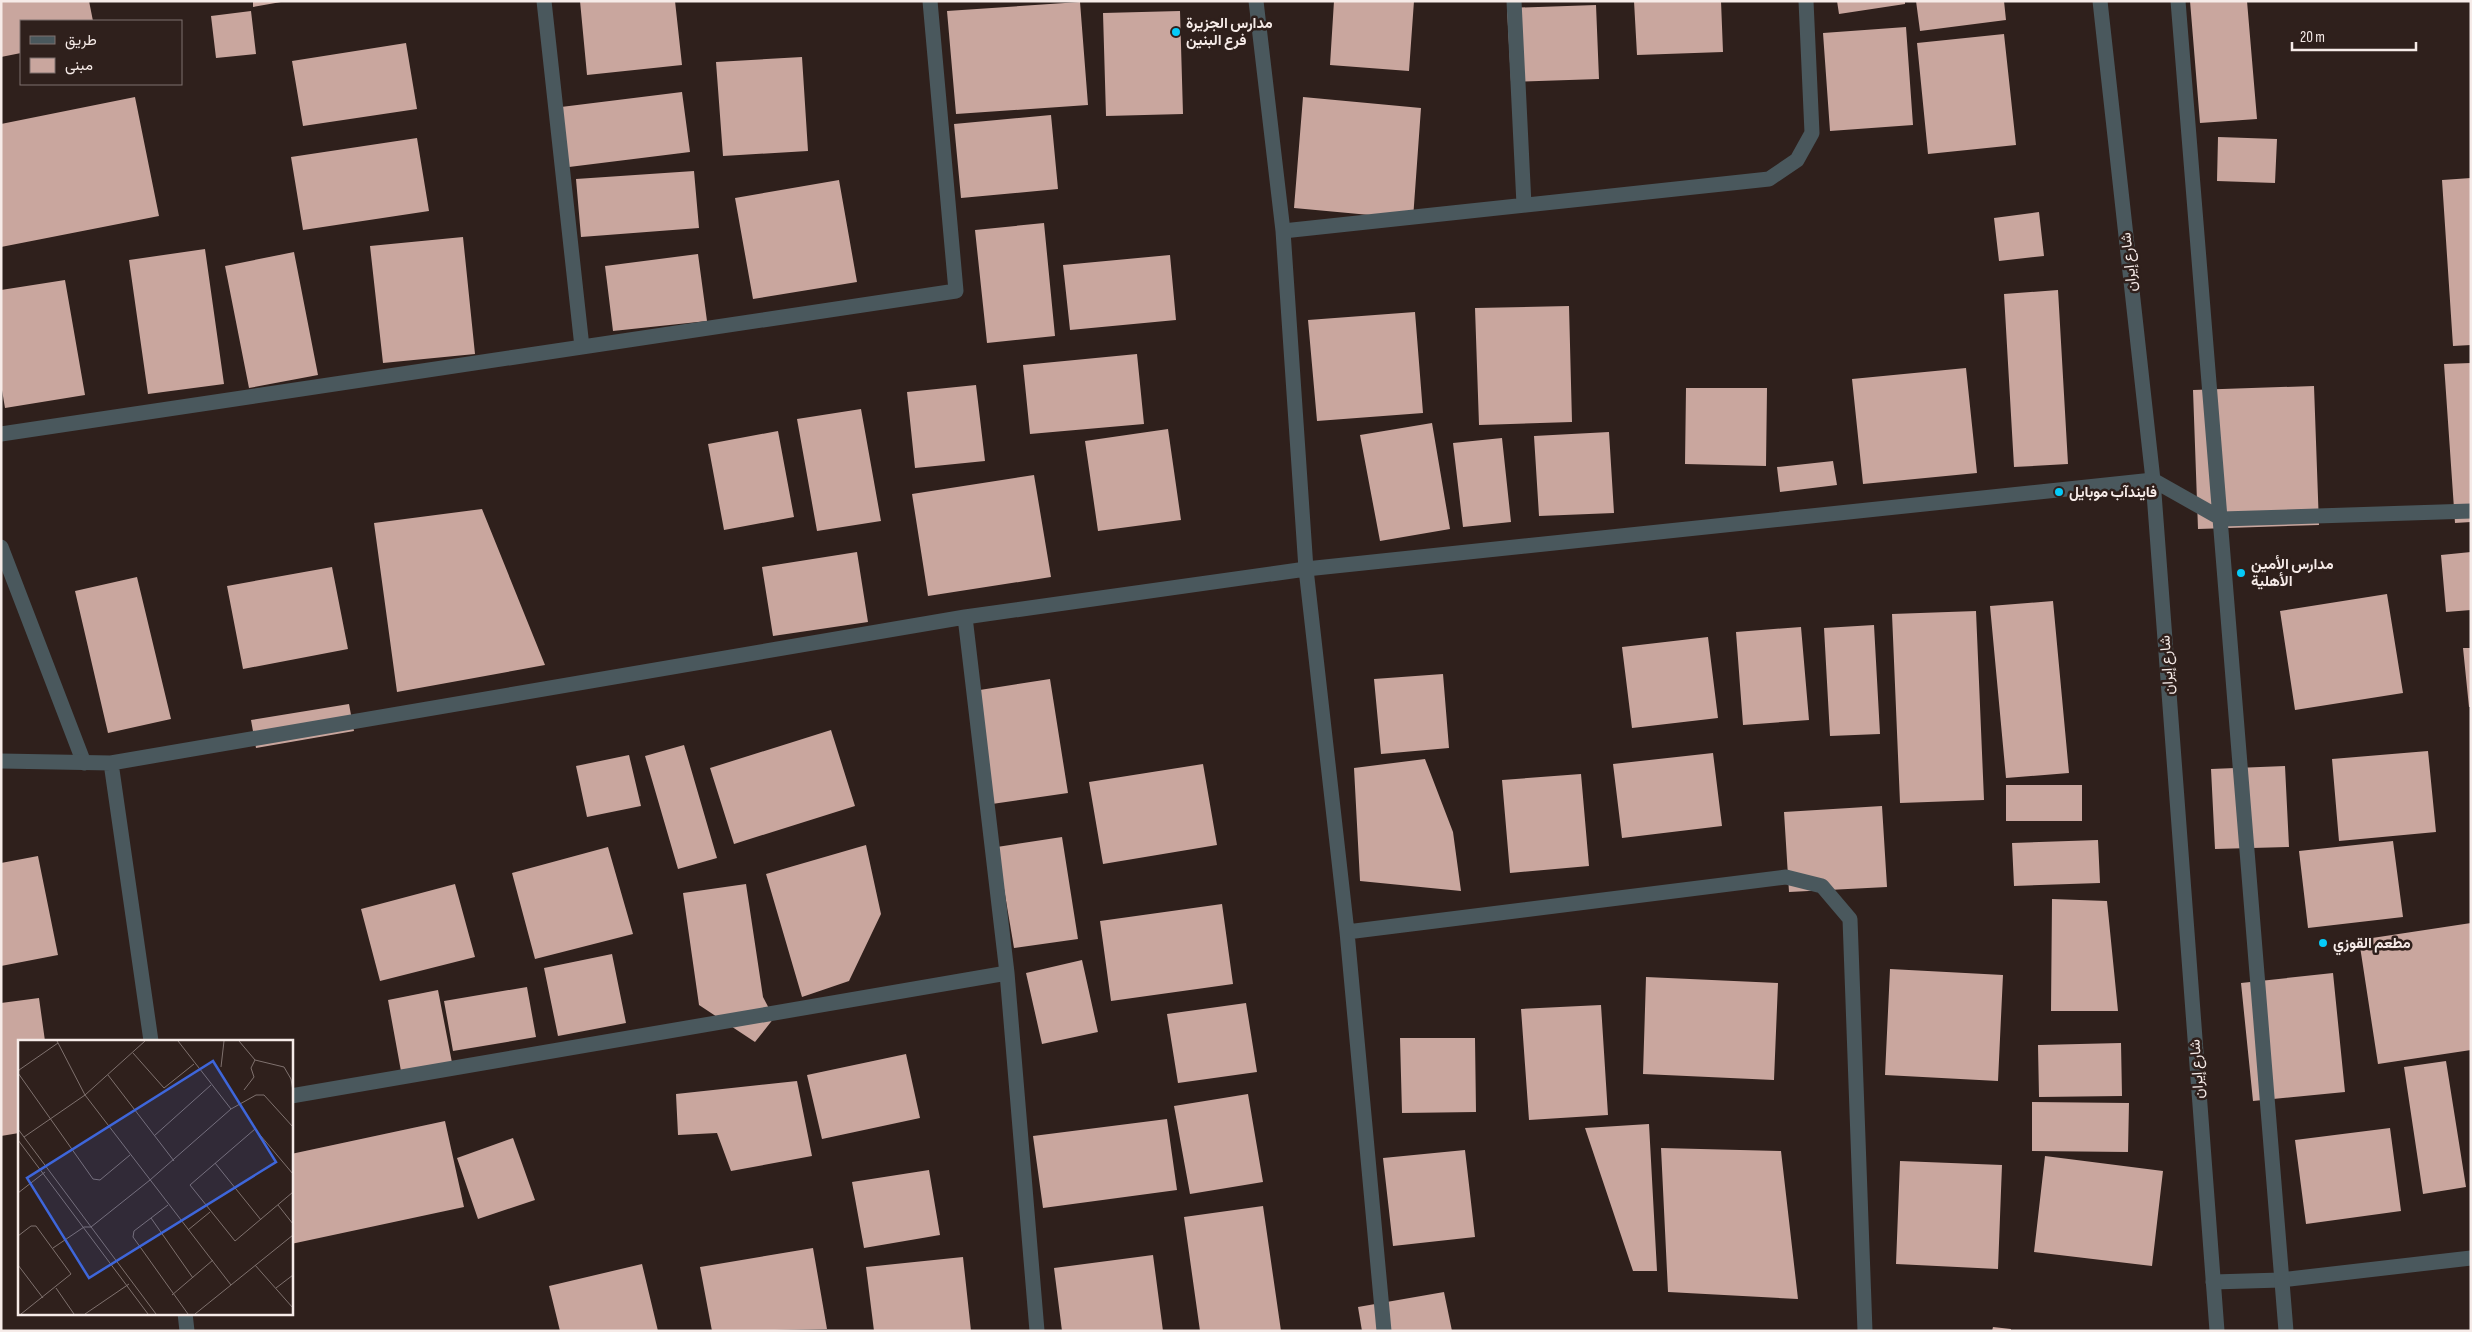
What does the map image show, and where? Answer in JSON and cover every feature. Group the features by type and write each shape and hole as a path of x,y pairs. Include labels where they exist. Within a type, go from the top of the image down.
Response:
{"street":[{"path":"544,1 582,347"},
{"path":"1,434 956,291 930,1"},
{"path":"1256,1 1283,231 1306,569 1347,932 1384,1331"},
{"path":"1514,1 1524,205"},
{"path":"1283,231 1770,179 1798,160 1812,132 1806,1"},
{"name":"شارع إيران","path":"2100,1 2153,480 2217,1331"},
{"path":"2178,1 2222,519 2286,1331"},
{"path":"1,761 111,763 965,617 1306,569 2153,480 2222,519 2471,511"},
{"path":"1,547 84,763"},
{"path":"965,617 1007,973 1037,1331"},
{"path":"111,763 151,1040"},
{"path":"1347,932 1786,878 1822,886 1850,919 1866,1331"},
{"path":"292,1096 1007,973"},
{"path":"2212,1282 2281,1280 2471,1258"},
{"path":"185,1314 187,1331"}],"building":[{"path":"1,1 89,1 93,20 20,20 20,53 1,57"},
{"path":"253,1 281,1 281,2 253,7"},
{"path":"580,1 675,1 682,65 587,75"},
{"path":"1334,1 1414,1 1409,71 1330,65"},
{"path":"1634,1 1721,1 1723,52 1637,55"},
{"path":"1837,1 1905,1 1905,4 1839,14"},
{"path":"1916,1 2004,1 2006,20 1920,31"},
{"path":"2190,1 2247,1 2257,119 2200,123"},
{"path":"1080,2 1088,105 956,114 947,11"},
{"path":"1596,5 1599,79 1511,82 1507,8"},
{"path":"251,11 256,54 216,58 211,16"},
{"path":"1180,11 1183,114 1106,116 1103,13"},
{"path":"1906,27 1913,125 1830,131 1823,33"},
{"path":"2004,34 2016,145 1928,154 1917,43"},
{"path":"406,43 417,109 303,126 292,61"},
{"path":"802,57 808,151 723,156 716,62"},
{"path":"682,92 690,152 569,167 561,107"},
{"path":"135,97 159,216 1,247 1,124"},
{"path":"1303,97 1421,108 1413,219 1294,208"},
{"path":"1051,115 1058,189 961,198 954,124"},
{"path":"2218,137 2277,139 2275,183 2217,181"},
{"path":"417,138 429,211 303,230 291,157"},
{"path":"694,171 699,228 581,237 576,179"},
{"path":"2471,178 2471,345 2453,346 2442,180"},
{"path":"839,180 857,282 753,299 735,198"},
{"path":"2039,212 2044,256 1999,261 1994,218"},
{"path":"1044,223 1055,336 987,343 975,230"},
{"path":"463,237 475,354 383,363 370,246"},
{"path":"205,249 224,384 148,394 129,260"},
{"path":"294,252 318,375 249,388 225,266"},
{"path":"698,254 707,321 613,331 605,266"},
{"path":"1170,255 1176,320 1070,330 1063,265"},
{"path":"65,280 85,395 5,408 1,384 1,290"},
{"path":"2058,290 2068,464 2014,467 2004,294"},
{"path":"1569,306 1572,422 1479,425 1475,308"},
{"path":"1415,312 1423,413 1317,421 1308,320"},
{"path":"1137,354 1144,424 1030,434 1023,365"},
{"path":"2471,363 2471,522 2455,523 2444,364"},
{"path":"1966,368 1977,473 1863,484 1852,379"},
{"path":"976,385 985,461 915,468 907,392"},
{"path":"2314,386 2319,525 2198,529 2193,390"},
{"path":"1686,388 1767,388 1766,466 1685,464"},
{"path":"861,409 881,521 817,531 797,419"},
{"path":"1432,423 1450,529 1380,541 1360,435"},
{"path":"1168,429 1181,520 1098,531 1085,441"},
{"path":"778,431 794,517 724,530 708,444"},
{"path":"1609,432 1614,513 1539,516 1534,436"},
{"path":"1502,438 1511,522 1463,527 1453,443"},
{"path":"1833,461 1837,485 1780,492 1777,467"},
{"path":"1034,475 1051,577 928,596 912,494"},
{"path":"482,509 545,665 397,692 374,523"},
{"path":"857,552 868,622 773,636 762,567"},
{"path":"2471,552 2471,610 2446,612 2441,555"},
{"path":"332,567 348,649 243,669 227,586"},
{"path":"137,577 171,719 108,733 75,591"},
{"path":"2387,594 2403,693 2295,710 2280,611"},
{"path":"2053,601 2069,773 2006,778 1990,606"},
{"path":"1976,611 1984,800 1900,803 1892,614"},
{"path":"1874,625 1880,734 1830,736 1824,628"},
{"path":"1801,627 1809,720 1743,725 1736,632"},
{"path":"1708,637 1718,718 1632,728 1622,647"},
{"path":"2463,648 2471,648 2471,707 2469,707"},
{"path":"1443,674 1449,748 1381,754 1374,679"},
{"path":"1050,679 1068,793 985,805 967,692"},
{"path":"349,704 354,731 256,748 251,720"},
{"path":"831,730 855,806 734,844 710,768"},
{"path":"684,745 717,858 678,869 645,756"},
{"path":"2428,751 2436,832 2339,841 2332,759"},
{"path":"1713,753 1722,826 1622,838 1613,764"},
{"path":"629,755 641,806 587,817 576,766"},
{"path":"1425,759 1453,832 1461,891 1360,881 1354,768"},
{"path":"1203,764 1217,845 1103,864 1089,782"},
{"path":"2285,766 2289,847 2215,849 2211,769"},
{"path":"1581,774 1589,866 1510,873 1502,780"},
{"path":"2006,785 2082,785 2082,821 2006,821"},
{"path":"1882,806 1887,887 1789,892 1784,812"},
{"path":"1062,837 1078,939 1014,948 997,847"},
{"path":"2098,840 2100,883 2014,886 2012,843"},
{"path":"2393,841 2403,917 2308,928 2299,851"},
{"path":"866,845 881,914 849,981 802,997 766,874"},
{"path":"608,847 633,934 535,959 512,873"},
{"path":"38,856 58,955 1,966 1,863"},
{"path":"455,884 475,957 380,981 361,909"},
{"path":"746,884 763,997 774,1018 755,1042 699,1005 683,893"},
{"path":"2052,899 2107,901 2118,1011 2051,1011"},
{"path":"1222,904 1233,984 1111,1001 1100,921"},
{"path":"2471,923 2471,1050 2378,1064 2359,940"},
{"path":"612,954 626,1023 558,1036 544,968"},
{"path":"1082,960 1098,1032 1042,1044 1026,973"},
{"path":"1890,969 2003,975 1998,1081 1885,1075"},
{"path":"2333,973 2345,1092 2253,1101 2241,983"},
{"path":"1646,977 1778,983 1774,1080 1643,1074"},
{"path":"527,987 536,1037 453,1051 444,1001"},
{"path":"438,990 454,1073 403,1082 388,1000"},
{"path":"39,998 45,1040 18,1040 18,1133 1,1136 1,1003"},
{"path":"1246,1003 1257,1072 1178,1083 1167,1014"},
{"path":"1601,1005 1608,1115 1529,1120 1521,1009"},
{"path":"1400,1038 1475,1038 1476,1112 1402,1113"},
{"path":"2121,1043 2122,1096 2039,1097 2038,1045"},
{"path":"906,1054 920,1118 822,1139 807,1075"},
{"path":"2446,1061 2466,1187 2423,1194 2404,1067"},
{"path":"797,1081 812,1156 731,1171 717,1133 678,1135 676,1094"},
{"path":"1248,1094 1263,1182 1190,1194 1174,1106"},
{"path":"2032,1102 2129,1103 2128,1152 2032,1151"},
{"path":"1167,1119 1177,1190 1043,1208 1033,1136"},
{"path":"445,1121 464,1207 292,1244 292,1154"},
{"path":"1649,1124 1657,1271 1633,1271 1585,1128"},
{"path":"2390,1128 2401,1211 2306,1224 2295,1140"},
{"path":"513,1138 535,1200 478,1219 457,1158"},
{"path":"1661,1148 1781,1151 1798,1299 1668,1292"},
{"path":"1465,1150 1475,1237 1393,1246 1383,1158"},
{"path":"2045,1156 2163,1171 2152,1266 2034,1252"},
{"path":"1900,1161 2002,1165 1998,1269 1896,1264"},
{"path":"929,1170 940,1235 864,1248 852,1182"},
{"path":"1263,1206 1281,1331 1200,1331 1184,1217"},
{"path":"813,1248 827,1329 712,1331 700,1267"},
{"path":"1153,1255 1163,1331 1062,1331 1054,1268"},
{"path":"963,1257 971,1331 874,1331 866,1267"},
{"path":"642,1264 658,1331 560,1331 549,1286"},
{"path":"1444,1292 1452,1331 1362,1331 1358,1307"},
{"path":"1993,1327 2011,1329 2011,1331 1992,1331"}],"place":[{"name":"مدارس الجزيرة فرع البنين","path":"1176,32"},
{"name":"فايندآب موبايل","path":"2059,492"},
{"name":"مدارس الأمين الأهلية","path":"2241,573"},
{"name":"مطعم القوزي","path":"2323,943"}]}
